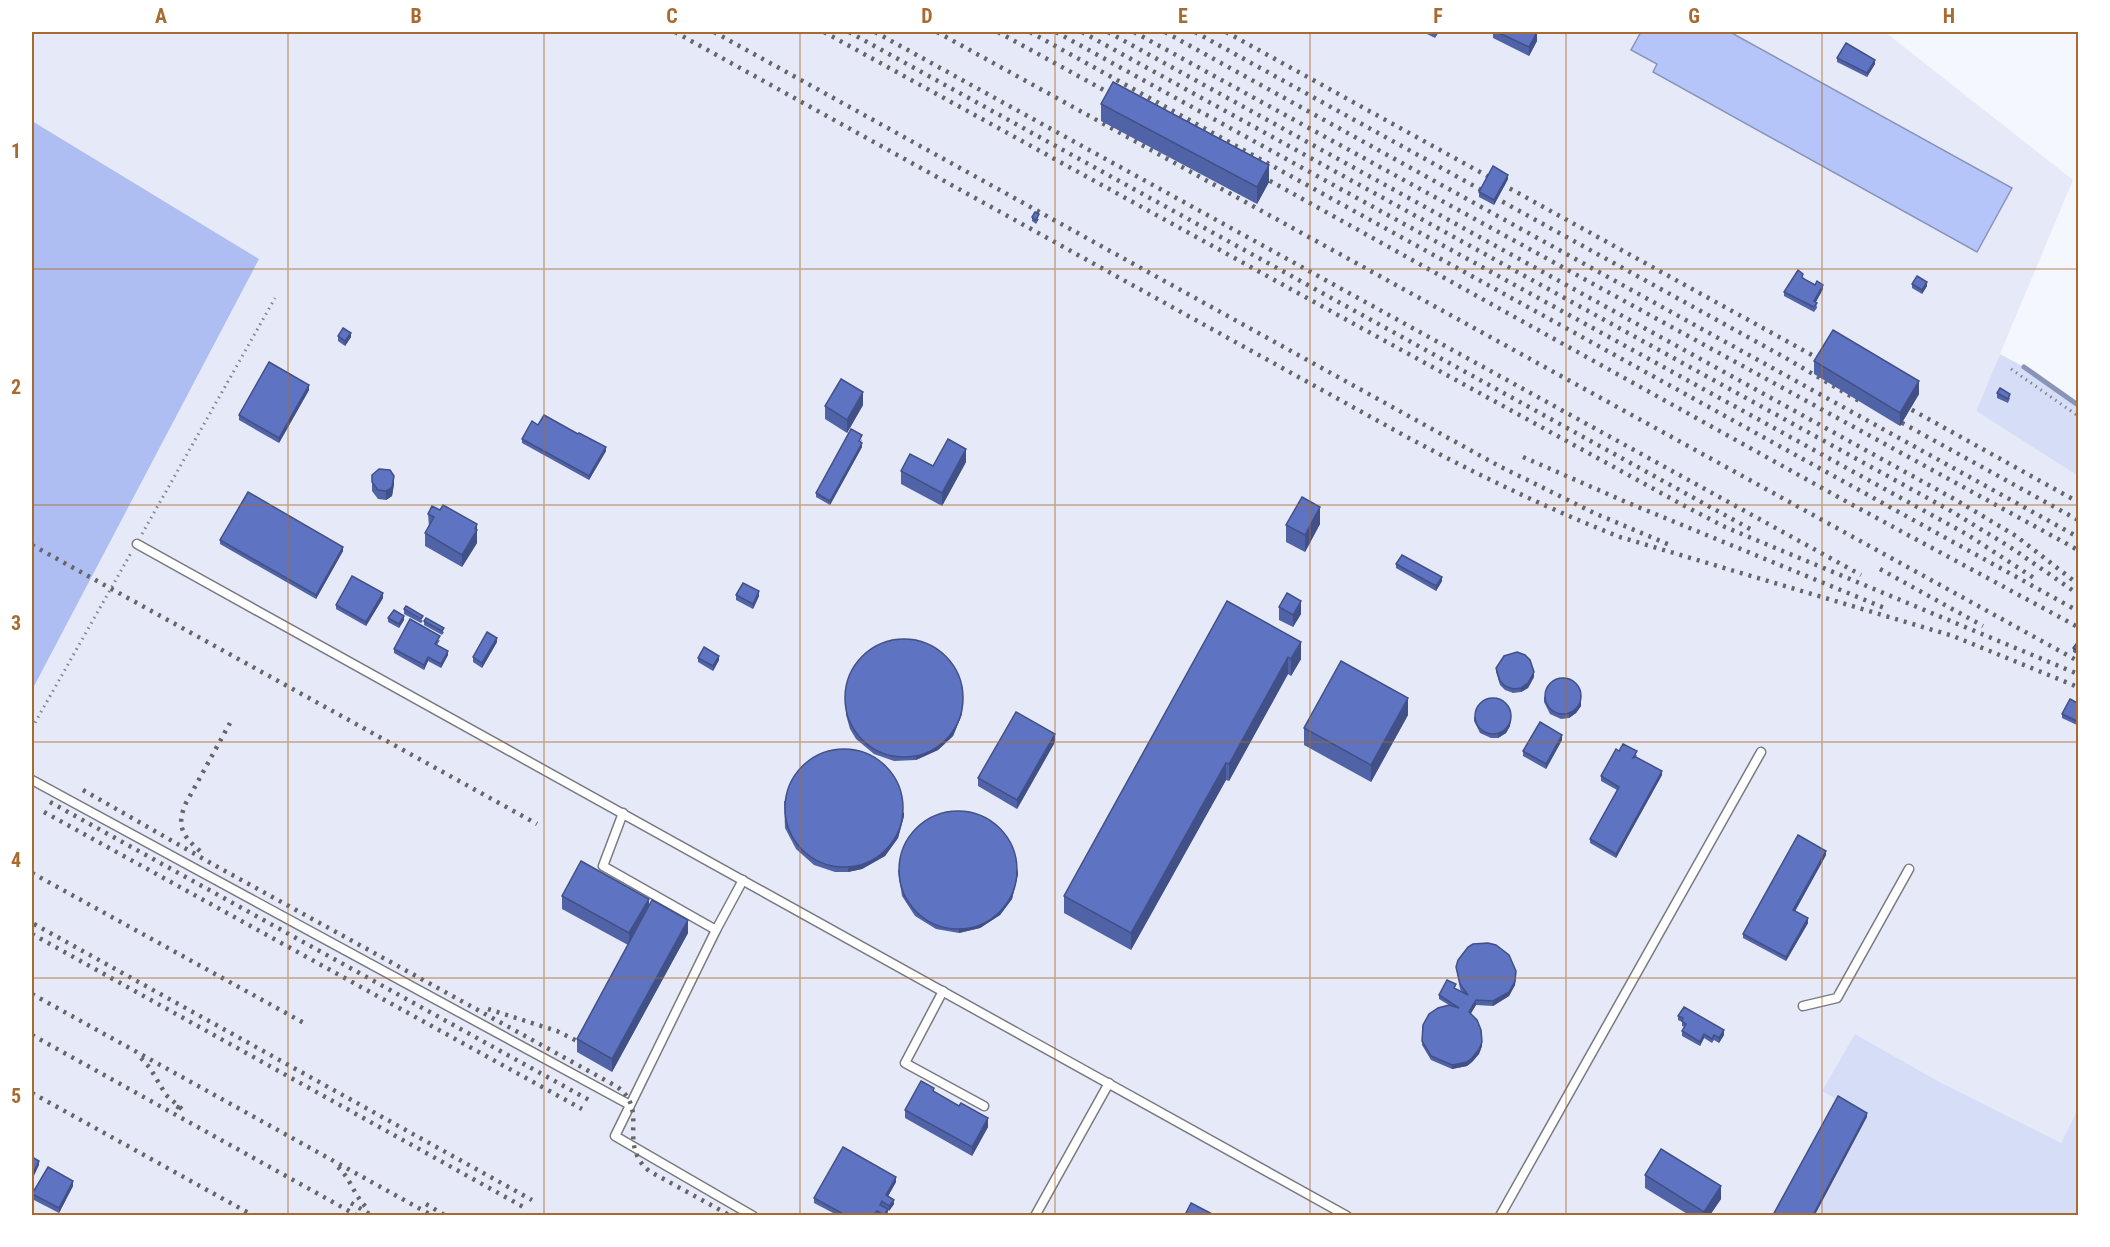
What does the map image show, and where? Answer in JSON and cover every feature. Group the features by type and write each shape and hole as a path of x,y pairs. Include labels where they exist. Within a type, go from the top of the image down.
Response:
{"lane":[{"path":"137,544 1347,1215"},
{"path":"1500,1215 1761,752"},
{"path":"32,780 630,1105"},
{"path":"623,813 603,866 716,930"},
{"path":"1803,1006 1837,998 1909,869"},
{"path":"743,880 615,1136 753,1215"},
{"path":"943,991 905,1063 984,1106"},
{"path":"1035,1215 1109,1083"}],"path":[{"path":"32,728 275,298"},
{"path":"2011,369 2079,416"}],"shaded area":[{"path":"32,32 1885,32 2073,180 1976,411 2078,476 2078,1109 2061,1144 1938,1081 1855,1034 1867,1117 1815,1215 32,1215"},
{"path":"1641,32 1730,32 2012,188 1977,252 1653,72 1657,64 1631,50"},
{"path":"32,121 259,259 32,690"},
{"path":"2000,354 2024,367 2078,405 2078,476 1976,411"},
{"path":"1855,1034 1938,1081 2061,1143 2078,1109 2078,1215 1815,1216 1867,1117 1822,1091"}],"building":[{"path":"1497,32 1537,32 1529,47"},
{"path":"1846,43 1875,60 1867,73 1837,58"},
{"path":"1113,82 1269,165 1257,187 1101,104"},
{"path":"1493,166 1508,175 1494,200 1479,192"},
{"path":"1035,212 1039,214 1036,220 1032,217"},
{"path":"1798,270 1803,274 1804,279 1815,285 1817,281 1823,285 1814,301 1817,303 1814,307 1784,292"},
{"path":"1917,276 1927,282 1922,290 1912,284"},
{"path":"343,328 351,333 345,341 338,336"},
{"path":"1833,330 1919,381 1900,413 1814,361"},
{"path":"269,362 309,385 279,438 239,415"},
{"path":"841,379 863,392 847,420 825,406"},
{"path":"2000,388 2010,394 2008,399 1997,393"},
{"path":"544,415 606,447 589,476 522,439 532,421 538,425"},
{"path":"851,429 862,435 859,441 862,443 830,501 816,493"},
{"path":"948,439 966,449 942,493 901,471 910,454 933,466"},
{"path":"379,469 390,470 394,476 392,487 386,491 378,490 372,482 372,475"},
{"path":"248,492 343,547 316,595 220,540"},
{"path":"1302,497 1320,507 1305,535 1286,525"},
{"path":"443,505 477,524 475,529 477,530 462,555 425,533 434,517 428,514 432,506 440,510"},
{"path":"1402,555 1442,577 1436,586 1396,564"},
{"path":"352,576 383,593 366,622 336,605"},
{"path":"743,583 759,591 753,604 736,595"},
{"path":"1287,593 1301,601 1293,615 1279,607"},
{"path":"1227,601 1301,642 1291,659 1288,657 1229,764 1226,763 1131,933 1064,896"},
{"path":"406,606 423,616 421,619 404,609"},
{"path":"394,610 404,616 399,624 388,618"},
{"path":"426,618 444,628 442,631 424,621"},
{"path":"410,619 440,636 435,644 448,651 441,664 428,657 424,665 394,649"},
{"path":"487,632 497,638 482,663 473,657"},
{"path":"904,639 915,640 937,649 953,665 962,687 962,709 953,731 937,747 915,756 904,757 893,756 871,747 855,731 846,709 845,698 846,687 855,665 871,649 893,640"},
{"path":"2079,640 2079,651 2073,648"},
{"path":"704,647 719,656 713,666 698,658"},
{"path":"1517,652 1530,660 1534,672 1528,683 1521,688 1513,689 1500,681 1496,668 1504,656"},
{"path":"1341,661 1408,698 1371,765 1304,728"},
{"path":"1563,678 1576,683 1581,696 1576,709 1563,714 1550,709 1545,696 1550,683"},
{"path":"1493,698 1506,703 1511,716 1506,729 1493,734 1480,729 1475,716 1480,703"},
{"path":"2070,699 2079,704 2079,722 2062,714"},
{"path":"1016,712 1055,734 1017,800 978,778"},
{"path":"1540,722 1562,735 1546,764 1523,751"},
{"path":"1623,744 1637,751 1633,758 1636,757 1662,771 1616,854 1590,839 1619,787 1601,776 1616,749 1619,751"},
{"path":"844,749 867,753 886,766 899,785 903,808 899,831 886,850 867,863 844,867 821,863 802,850 789,831 785,808 789,785 802,766 821,753"},
{"path":"958,811 969,812 991,821 1007,837 1016,859 1016,881 1007,903 991,919 969,928 958,929 947,928 925,919 909,903 900,881 899,870 900,859 909,837 925,821 947,812"},
{"path":"1798,835 1826,851 1793,910 1808,918 1786,957 1743,934"},
{"path":"581,861 649,899 629,933 562,896"},
{"path":"652,900 688,920 612,1059 577,1039"},
{"path":"1473,944 1496,945 1509,955 1516,971 1515,981 1509,992 1493,1001 1476,1000 1469,1012 1477,1020 1482,1042 1467,1062 1452,1065 1431,1056 1422,1041 1423,1025 1429,1014 1438,1008 1449,1005 1459,1008 1439,995 1447,980 1456,984 1454,988 1468,995 1460,984 1456,967 1458,960"},
{"path":"1684,1007 1724,1030 1719,1038 1714,1035 1712,1039 1704,1034 1700,1042 1682,1031 1686,1024 1682,1021 1683,1018 1678,1016"},
{"path":"921,1081 959,1106 961,1103 988,1118 972,1147 905,1110"},
{"path":"1838,1096 1867,1113 1813,1215 1773,1215"},
{"path":"843,1147 896,1177 886,1195 894,1200 889,1206 882,1201 880,1205 888,1209 884,1215 877,1211 874,1215 845,1215 814,1198"},
{"path":"1661,1149 1721,1186 1704,1212 1645,1175"},
{"path":"32,1157 39,1161 32,1175"},
{"path":"48,1167 73,1181 59,1208 32,1194"},
{"path":"1191,1203 1214,1215 1185,1215"}],"waterway":[{"path":"2024,367 2078,405"}],"railway":[{"path":"675,32 1407,437 1512,490 1620,537 1953,636 2078,687"},
{"path":"714,32 1499,466 1594,513 1670,545"},
{"path":"824,32 1725,527 2078,674"},
{"path":"849,32 1752,530"},
{"path":"875,32 1861,575"},
{"path":"937,32 2078,661"},
{"path":"998,32 1122,100"},
{"path":"1030,32 2078,611"},
{"path":"1056,32 1968,535 2037,580"},
{"path":"1082,32 1951,511 2010,547 2078,594"},
{"path":"1108,32 1956,500 2016,536 2078,584"},
{"path":"1134,32 2078,550"},
{"path":"1165,32 2078,537"},
{"path":"1195,32 1784,357 1859,401"},
{"path":"1226,32 1830,365"},
{"path":"1254,172 1849,503 2078,627"},
{"path":"1896,401 2078,502"},
{"path":"1886,414 2078,520"},
{"path":"1523,457 1626,502 1887,609"},
{"path":"32,545 537,824"},
{"path":"1880,569 1983,626"},
{"path":"200,851 182,830 181,818 186,803 230,723"},
{"path":"83,790 216,866 616,1086 626,1095 631,1105 635,1149 649,1171 731,1216"},
{"path":"50,802 589,1100"},
{"path":"44,812 582,1109"},
{"path":"32,873 304,1023"},
{"path":"34,924 532,1200"},
{"path":"32,934 527,1209"},
{"path":"32,994 433,1216"},
{"path":"488,1009 557,1031 581,1043"},
{"path":"32,1035 358,1216"},
{"path":"141,1058 150,1068 166,1095 183,1110 174,1105"},
{"path":"32,1093 254,1216"},
{"path":"338,1167 367,1208"},
{"path":"351,1203 373,1216"},
{"path":"426,1204 446,1216"}]}
